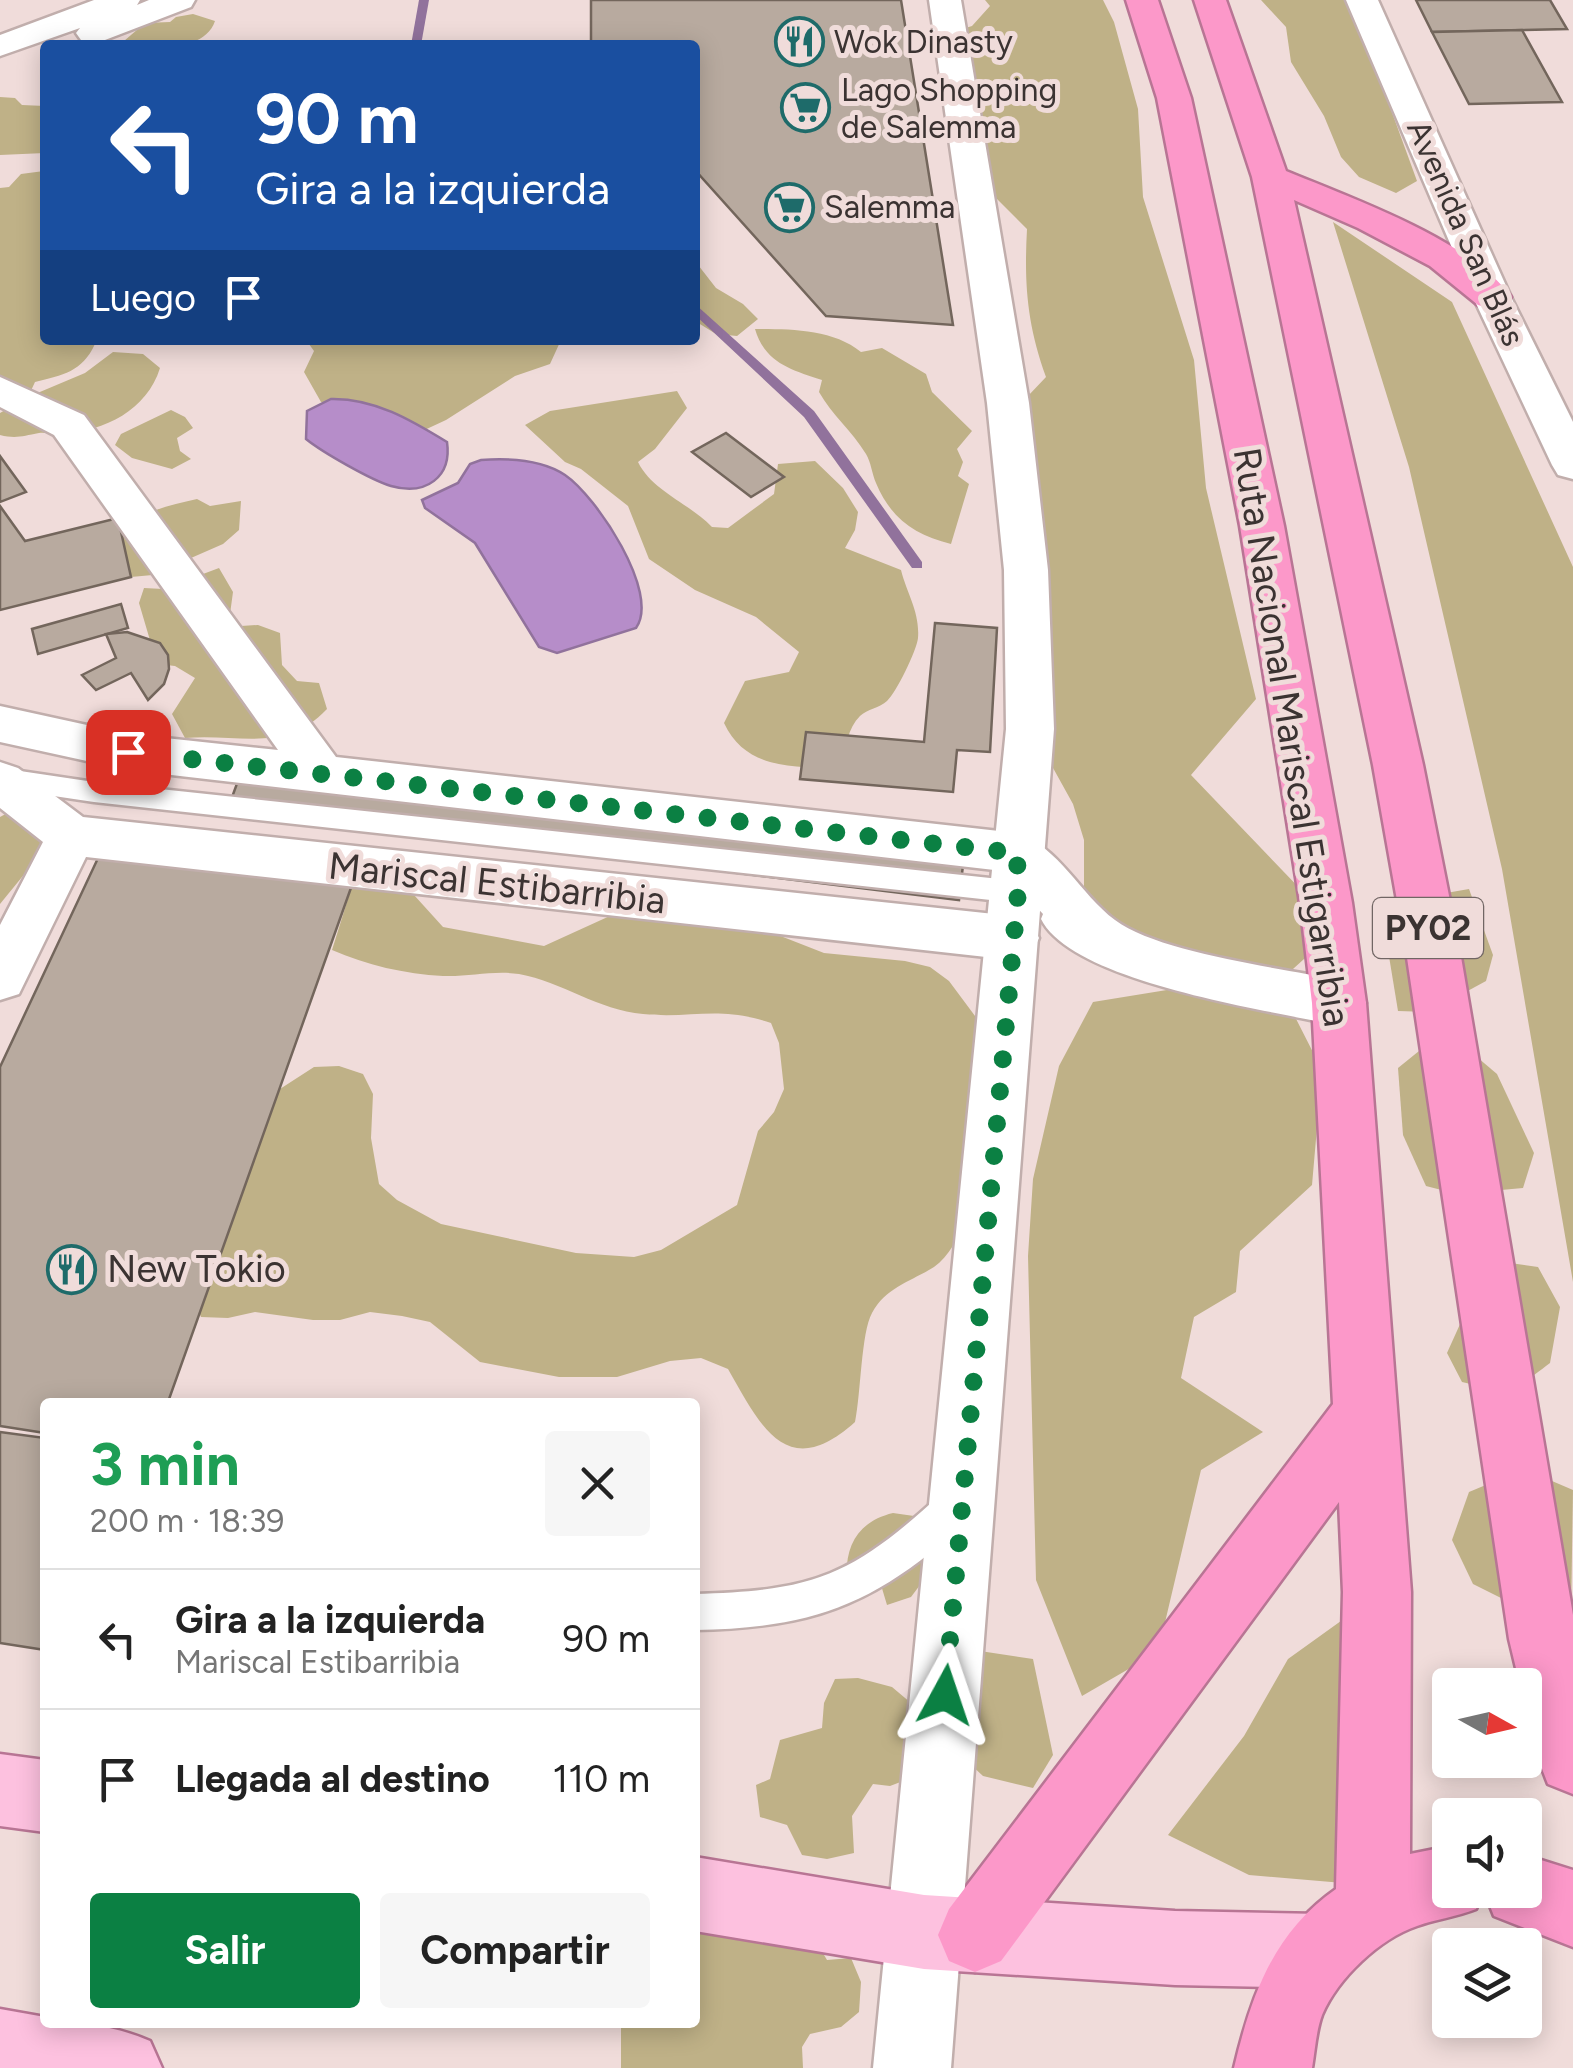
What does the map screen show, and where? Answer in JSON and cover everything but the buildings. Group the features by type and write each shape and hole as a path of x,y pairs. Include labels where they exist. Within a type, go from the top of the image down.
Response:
{"highway":[{"name":"Ruta Nacional Mariscal Estigarribia","path":"1142,0 1178,117 1262,526 1326,902 1339,1003 1377,1592 1346,1927"},
{"name":"PY02","path":"1210,0 1270,177 1398,766 1433,951 1544,1638 1573,1759"},
{"path":"1270,177 1371,220 1444,258 1492,297"},
{"path":"949,1933 1366,1412"},
{"path":"1346,1927 1432,1884"},
{"path":"1542,1896 1573,1910"},
{"name":"PY02","path":"1273,2068 1284,2012 1346,1927"}],"main road":[{"path":"0,1790 40,1795"},
{"path":"700,1895 949,1933 1176,1948 1346,1927"},
{"path":"0,2048 123,2068"}],"street":[{"path":"0,46 124,0"},
{"path":"75,40 179,0"},
{"path":"912,2068 949,1933 963,1498 1030,728 1026,570 1008,403 945,0"},
{"name":"Avenida San Blás","path":"1362,0 1492,297 1573,465"},
{"path":"0,69 40,54"},
{"path":"0,390 69,425 320,772"},
{"path":"7,741 320,772 1016,894 1142,960 1339,1003"},
{"name":"Mariscal Estibarribia","path":"0,779 71,836 1016,894"},
{"path":"0,978 71,836"}],"lane":[{"name":"Mariscal Estibarribia","path":"0,779 1016,894"},
{"path":"700,1612 749,1611 828,1596 914,1545 963,1498"}],"shaded area":[{"path":"985,0 1103,0 1114,22 1138,109 1143,197 1194,360 1206,488 1256,699 1191,775 1307,896 1314,950 1283,978 1152,975 1084,892 1084,840 1073,804 1037,739 1028,396 1046,377 1028,304 1027,229 988,190 936,37 972,26 990,6"},
{"path":"1261,0 1351,0 1417,181 1396,193 1359,177 1341,157 1324,116 1291,62 1286,27"},
{"path":"193,14 215,21 198,40 125,40 145,23 170,22"},
{"path":"0,97 15,98 22,105 40,106 40,153 0,155"},
{"path":"40,172 40,345 94,345 71,371 35,382 28,397 85,373 113,352 143,354 160,368 154,383 135,407 94,428 20,437 0,435 0,413 23,400 0,406 0,188 9,187 21,174"},
{"path":"1333,222 1452,302 1573,567 1573,1282 1502,869 1409,467"},
{"path":"700,267 716,288 743,304 758,319 737,336 716,334 700,324"},
{"path":"755,329 824,335 861,352 882,348 926,374 932,392 972,431 957,449 963,462 958,476 969,484 951,544 926,536 897,516 882,496 866,454 819,392 822,380 772,357"},
{"path":"310,345 559,345 550,364 515,376 418,433 321,402 304,372 314,351"},
{"path":"677,391 687,408 655,449 638,462 662,489 712,527 728,528 774,494 778,464 815,461 843,488 858,512 855,530 845,548 901,570 917,620 917,644 891,696 863,714 852,727 843,768 774,763 745,750 734,739 724,723 745,681 789,672 799,652 756,617 695,590 649,559 628,506 581,469 565,462 525,425 550,411"},
{"path":"331,399 377,406 447,442 441,474 425,486 391,486 313,445 306,439 307,411"},
{"path":"171,410 185,417 193,428 177,438 180,451 191,459 172,469 132,458 115,445 121,434"},
{"path":"481,460 535,463 556,470 578,486 608,523 633,570 640,592 641,612 636,628 557,653 539,647 475,543 425,508 422,500 458,483 470,464"},
{"path":"197,499 210,506 241,501 239,530 223,544 191,558 174,573 131,577 118,564 112,546 128,526 160,509"},
{"path":"219,568 233,592 230,614 241,626 258,625 280,633 282,665 297,681 319,683 327,709 295,732 260,738 185,738 172,714 195,678 175,666 157,664 139,603 144,588 163,589"},
{"path":"38,809 44,850 0,904 0,817 13,810"},
{"path":"397,885 414,895 443,927 544,946 612,915 755,926 824,953 930,967 949,981 978,1020 965,1222 939,1263 892,1291 872,1313 855,1422 831,1440 811,1448 794,1447 778,1440 765,1427 728,1369 701,1358 670,1361 617,1377 559,1377 480,1362 430,1322 402,1316 370,1312 340,1320 313,1320 255,1312 228,1318 201,1317 190,1293 266,1098 314,1067 339,1066 363,1074 373,1094 371,1138 379,1184 397,1200 441,1224 576,1253 634,1257 661,1250 737,1205 758,1131 774,1112 784,1089 779,1043 771,1023 736,1015 643,1014 595,1002 519,974 414,973 332,950 352,886"},
{"path":"1469,889 1493,955 1486,981 1429,1012 1398,1011 1385,932 1423,897"},
{"path":"1173,989 1290,1007 1322,1070 1312,1185 1240,1251 1236,1292 1194,1317 1181,1378 1263,1432 1201,1470 1158,1652 1082,1696 1036,1580 1028,1256 1033,1179 1059,1066 1093,1002"},
{"path":"1445,1030 1497,1074 1534,1153 1523,1188 1457,1194 1426,1186 1403,1135 1398,1068"},
{"path":"1489,1260 1538,1267 1560,1307 1550,1363 1518,1385 1501,1389 1462,1382 1447,1353"},
{"path":"1524,1469 1573,1490 1571,1616 1531,1613 1473,1584 1452,1540 1469,1492"},
{"path":"893,1513 914,1516 921,1527 932,1569 911,1597 887,1605 881,1585 847,1584 847,1571 850,1548 861,1530"},
{"path":"1359,1608 1343,1883 1249,1875 1168,1835 1244,1736 1288,1659"},
{"path":"980,1651 1033,1659 1053,1755 1033,1788 983,1776 956,1751"},
{"path":"858,1678 892,1687 911,1703 911,1778 890,1786 873,1784 852,1816 854,1853 827,1859 802,1855 787,1825 760,1817 756,1785 770,1779 780,1740 822,1728 824,1703 835,1679"},
{"path":"700,1912 811,1933 827,1960 851,1958 861,1982 859,2012 841,2027 810,2034 802,2047 803,2068 621,2068 621,2028 700,2028"}],"waterway":[{"path":"417,40 424,0"},
{"path":"700,313 809,414 917,565"}],"place":[{"name":"Wok Dinasty","path":"799,42"},
{"name":"Lago Shopping de Salemma","path":"806,108"},
{"name":"Salemma","path":"789,207"},
{"name":"New Tokio","path":"72,1269"}],"route":[{"path":"128,752 1017,853 1018,892 945,1695"}]}
